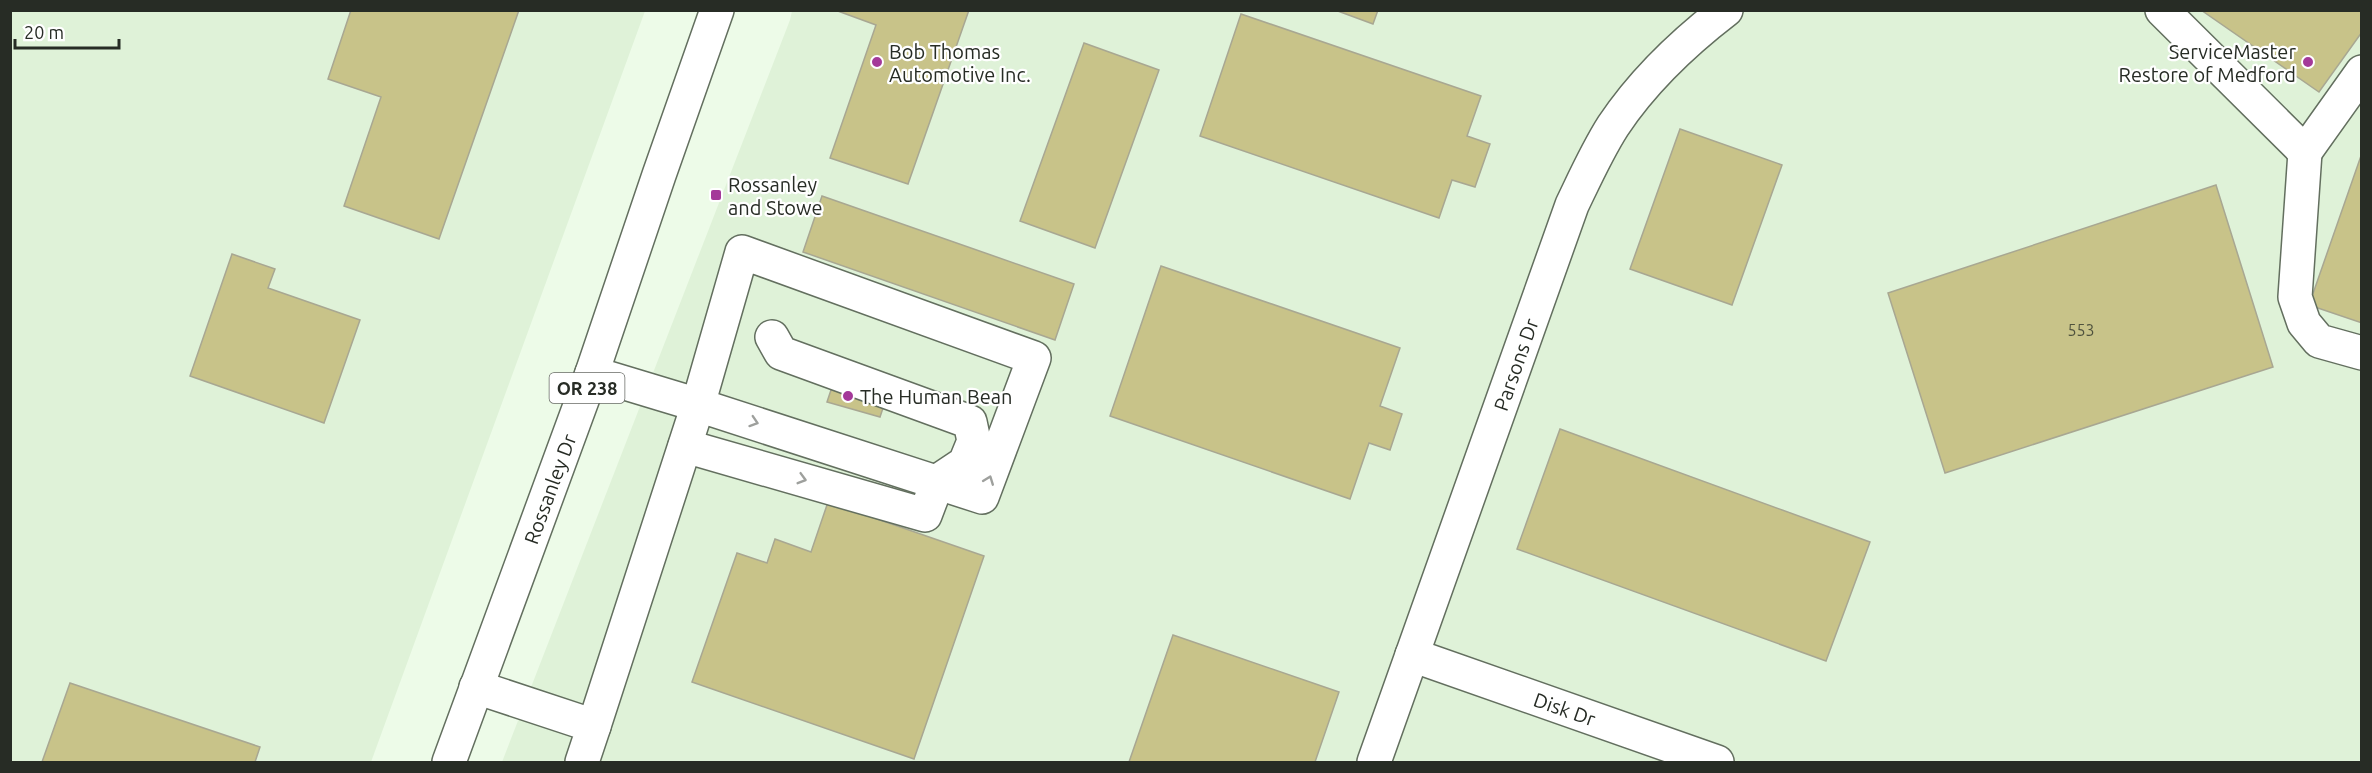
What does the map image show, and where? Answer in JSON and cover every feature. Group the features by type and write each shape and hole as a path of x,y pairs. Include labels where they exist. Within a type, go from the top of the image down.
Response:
{"street":[{"name":"Rossanley Dr","path":"449,762 592,373 658,175 717,10"},
{"name":"Parsons Dr","path":"1374,762 1572,205 1584,179 1614,125 1667,58 1726,10"},
{"path":"2162,10 2305,152"},
{"path":"2361,72 2305,152 2295,297 2304,323 2319,341 2361,352"},
{"path":"582,762 698,405 742,252 1034,358 982,497 938,481 698,405 592,373"},
{"path":"722,322 1012,418"},
{"path":"685,446 925,515 938,481 965,463 974,441 970,422 781,353 772,337"},
{"name":"Disk Dr","path":"1413,655 1717,762"},
{"path":"476,687 594,726"}],"shaded area":[{"path":"10,11 645,11 371,762 11,762"},
{"path":"792,11 2361,11 2361,762 502,762"}],"building":[{"path":"351,10 519,10 439,239 344,206 381,97 328,79"},
{"path":"835,10 969,10 908,184 830,158 876,25"},
{"path":"1335,10 1378,10 1373,24"},
{"name":"ServiceMaster Restore of Medford","path":"2201,10 2362,10 2362,32 2319,92"},
{"path":"1241,14 1481,96 1467,136 1490,144 1475,187 1452,180 1439,218 1200,136"},
{"path":"1084,43 1159,70 1095,248 1020,221"},
{"path":"1680,129 1782,165 1732,305 1630,269"},
{"path":"2362,153 2362,323 2309,305"},
{"path":"2216,185 2273,367 1945,473 1888,293"},
{"path":"822,196 1074,284 1055,340 803,252"},
{"path":"232,254 275,269 268,288 360,320 324,423 190,376"},
{"path":"1161,266 1400,348 1380,406 1402,414 1390,450 1369,443 1350,499 1110,416"},
{"name":"The Human Bean","path":"833,384 885,402 880,417 827,402"},
{"path":"1560,429 1870,542 1826,661 1517,549"},
{"path":"828,502 984,556 914,759 692,682 737,553 767,563 775,539 811,552"},
{"path":"1173,635 1339,692 1315,762 1129,762"},
{"path":"70,683 260,747 255,762 42,762"}],"place":[{"name":"Bob Thomas Automotive Inc.","path":"877,62"},
{"name":"ServiceMaster Restore of Medford","path":"2308,62"},
{"name":"Rossanley and Stowe","path":"716,195"},
{"name":"The Human Bean","path":"848,396"}]}
